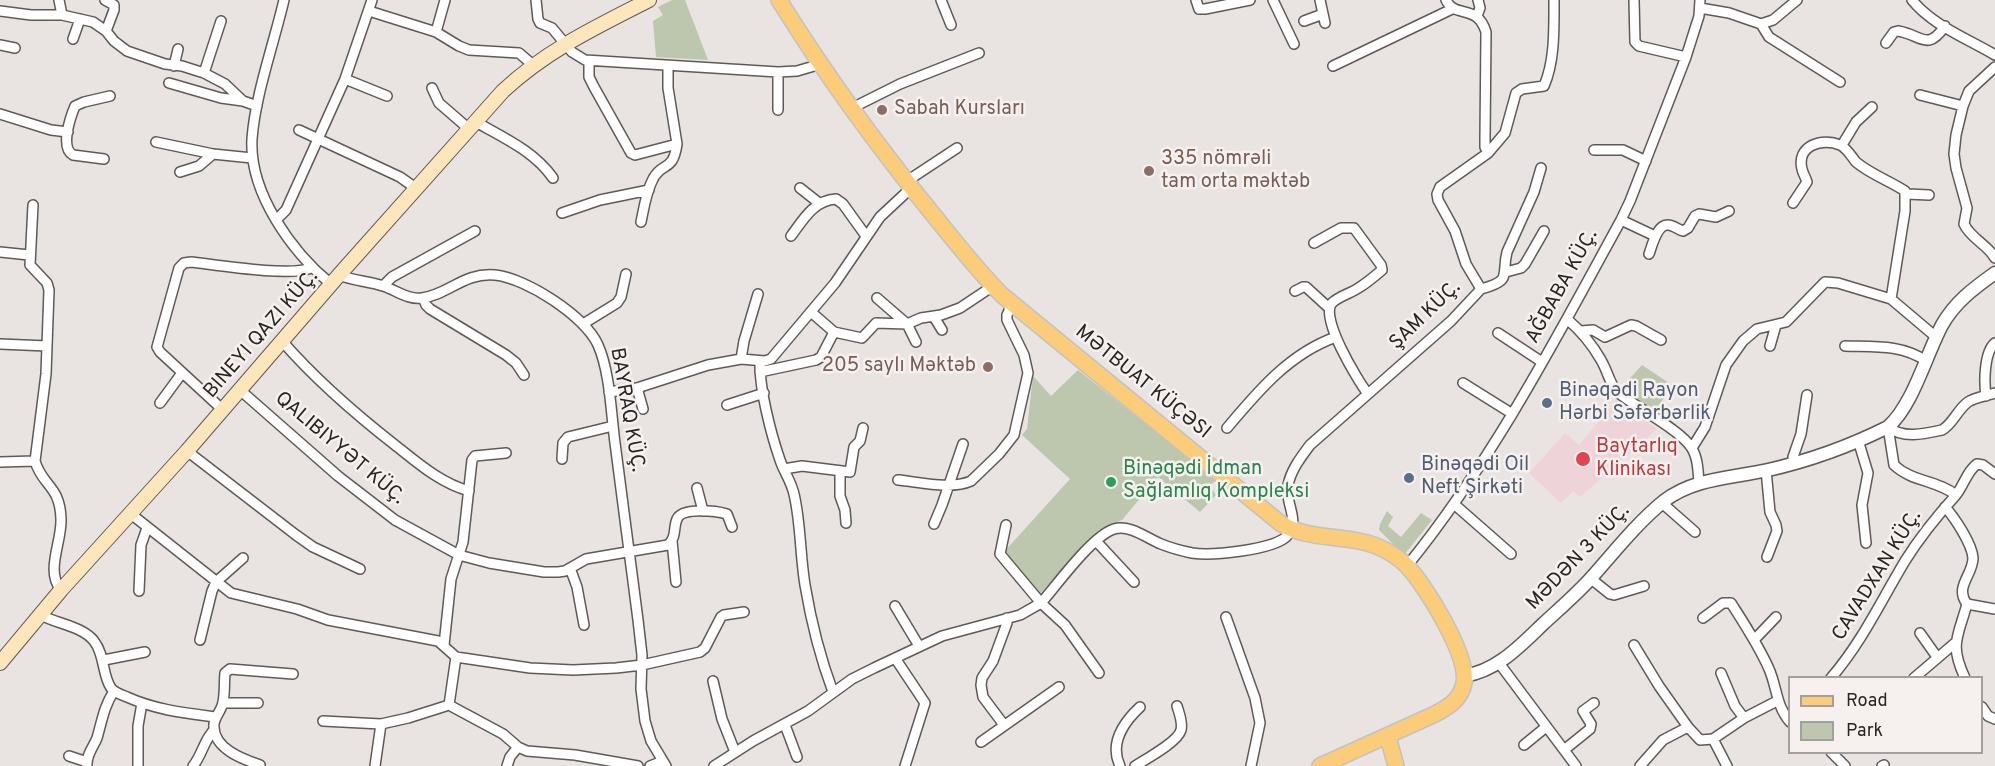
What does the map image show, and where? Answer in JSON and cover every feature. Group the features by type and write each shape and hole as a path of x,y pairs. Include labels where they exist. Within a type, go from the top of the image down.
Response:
{"main road":[{"name":"BINEYI QAZI KÜÇ.","path":"0,662 61,590 187,451 503,91 532,65 564,45 650,0"},
{"name":"MƏTBUAT KÜÇƏSI","path":"779,0 852,108 909,184 993,286 1264,511 1291,529 1307,534 1361,541 1385,550 1407,566 1452,634 1463,664 1464,676"},
{"name":"MƏTBUAT KÜÇƏSI","path":"787,0 821,64"},
{"path":"1320,766 1388,737 1448,707 1461,692 1464,676"},
{"path":"1388,737 1396,766"}],"street":[{"path":"59,0 62,15"},
{"path":"105,0 114,5 106,31"},
{"path":"284,0 257,106 252,158 260,184 276,220 290,242 311,268 335,280 383,286 408,297 423,298 430,309 506,355 516,363 524,375"},
{"path":"276,220 286,210 345,79 372,0"},
{"path":"436,32 446,0"},
{"path":"536,0 540,23 557,33 564,45 572,52 589,61 638,62 668,66 778,72 797,71 821,64"},
{"path":"941,0 951,24"},
{"path":"1196,0 1199,9 1205,9 1250,0"},
{"path":"1273,0 1294,44"},
{"path":"1304,21 1324,18 1320,0"},
{"path":"1446,0 1452,9 1477,16 1486,32 1485,147 1488,153 1505,133 1515,93 1522,89 1544,86 1553,44 1554,0"},
{"path":"1477,16 1478,0"},
{"path":"1634,0 1635,42 1639,46 1686,57"},
{"path":"1700,4 1761,24 1773,20 1797,0"},
{"path":"1912,0 1919,8 1945,26 1995,55"},
{"name":"AĞBABA KÜÇ.","path":"1407,566 1454,504 1492,447 1567,319 1621,220 1686,57 1698,21 1700,4"},
{"path":"1333,66 1452,9"},
{"path":"0,11 31,15 62,15 93,22 127,51 155,62 192,69 204,74 225,84 243,101"},
{"path":"369,11 436,32 469,50 519,53 532,65"},
{"path":"73,39 80,19"},
{"path":"204,74 221,21"},
{"path":"1761,24 1769,37 1840,82"},
{"path":"1886,44 1894,32 1898,31 1926,41 1932,40 1945,26"},
{"path":"0,45 15,48"},
{"path":"174,66 178,49"},
{"path":"852,108 900,84 979,53"},
{"path":"589,61 589,77 631,153 635,155 677,144"},
{"path":"641,222 649,190 656,174 672,163 677,144 668,88 668,66"},
{"path":"1995,67 1973,85 1963,106 1954,154 1966,208 1964,224 1995,258"},
{"path":"778,72 778,110"},
{"path":"345,79 387,96"},
{"path":"169,82 257,106"},
{"path":"432,88 439,103 472,126 533,155 553,178"},
{"path":"1920,95 1963,106"},
{"path":"104,159 68,153 68,132 75,106 110,96"},
{"path":"1842,145 1856,122 1872,107"},
{"path":"0,114 51,130 68,132"},
{"path":"299,130 400,177 417,189"},
{"path":"156,142 213,154 252,158"},
{"path":"1793,203 1807,182 1802,170 1802,155 1814,144 1822,142 1842,145 1861,166 1903,189 1907,194 1891,299"},
{"path":"609,392 636,388 693,369 741,359 767,361 775,356 840,276 880,217 909,184 957,148"},
{"path":"1594,150 1623,150 1646,161"},
{"name":"ŞAM KÜÇ.","path":"1291,529 1293,520 1287,498 1287,486 1297,462 1321,434 1451,321 1481,288 1466,264 1455,231 1437,194 1440,187 1488,153"},
{"path":"180,172 199,166 213,154"},
{"path":"1481,288 1498,283 1503,278 1506,272 1507,252 1534,192 1541,168"},
{"path":"800,188 819,203"},
{"path":"562,213 600,200 649,190"},
{"path":"1907,194 1929,195"},
{"path":"790,236 811,209 819,203 837,199 866,236"},
{"path":"33,205 30,265 47,283 49,290 44,394 35,461 37,468 57,494 60,502 61,533 54,567 54,579 61,590"},
{"path":"1649,254 1655,236 1665,225 1683,231 1699,214 1716,217 1730,211"},
{"path":"1621,220 1655,236"},
{"path":"1314,243 1341,228 1354,228 1382,265 1382,270 1361,287 1334,301 1329,308 1329,316 1336,337 1358,381 1368,394"},
{"path":"383,286 392,277 475,231"},
{"path":"1506,272 1521,268 1525,264 1544,231"},
{"path":"0,252 30,255"},
{"path":"223,410 160,352 157,346 179,268 184,263 294,272 311,268"},
{"path":"583,324 617,303 621,297 626,273"},
{"path":"1995,273 1961,300 1943,324 1900,413 1888,427 1905,435 1942,430 1966,403 1990,394 1985,378 1990,348 1995,343"},
{"name":"BAYRAQ KÜÇ.","path":"423,298 475,276 495,275 511,278 529,286 583,324 592,334 601,354 609,392 642,665 641,689 645,721 651,741 664,764"},
{"path":"1692,448 1705,427 1723,373 1731,357 1751,333 1791,318 1825,282 1838,283 1891,299 1936,337"},
{"path":"811,312 834,332 862,339 876,323 907,324 921,318 934,317 960,308 993,286"},
{"path":"1295,291 1303,286 1306,287 1329,308"},
{"path":"741,359 758,294"},
{"path":"877,298 907,324 916,342"},
{"path":"898,480 949,486 971,481 999,454 1014,435 1028,373 1023,355 1007,320 1012,304"},
{"path":"934,317 942,330"},
{"path":"1567,319 1581,331 1601,360 1610,383 1616,391 1678,434 1692,448 1699,483"},
{"path":"1581,331 1593,330 1605,337 1631,325 1661,340"},
{"path":"1770,346 1776,325"},
{"path":"760,372 816,360 821,357 834,332"},
{"path":"1498,333 1542,362"},
{"path":"1227,428 1253,398 1304,352 1336,337"},
{"path":"282,341 301,363 354,413 447,484 469,491"},
{"path":"0,344 47,346"},
{"path":"1845,346 1893,348 1909,351 1926,361"},
{"path":"760,361 764,393 780,460 791,481 798,515 805,583 811,615 824,668 833,692"},
{"path":"160,403 182,373"},
{"path":"1463,383 1511,413"},
{"path":"636,388 643,409"},
{"name":"QALIBIYYƏT KÜÇ.","path":"240,390 338,476 395,520 459,555 489,563 544,572 558,572 586,559 672,542"},
{"path":"727,405 764,393"},
{"path":"1794,463 1793,457 1801,434 1807,395"},
{"path":"562,459 563,443 568,437 613,426"},
{"name":"MƏDƏN 3 KÜÇ.","path":"1464,676 1499,663 1518,648 1590,578 1639,524 1675,494 1699,483 1794,463 1888,427"},
{"name":"CAVADXAN KÜÇ.","path":"1833,676 1860,641 1906,560 1930,525 1956,495 1939,484 1908,475 1894,465 1888,427"},
{"path":"784,469 802,466 848,472 852,470 854,447 861,441 863,428"},
{"path":"1858,440 1868,473 1862,505 1866,543"},
{"path":"934,524 963,444"},
{"path":"187,451 313,547 360,569"},
{"path":"444,645 451,579 465,533 472,460 475,456 506,453"},
{"path":"0,462 35,461"},
{"path":"1956,495 1974,466 1983,465 1995,474"},
{"path":"1766,470 1770,512 1777,531 1767,557"},
{"path":"840,471 840,496 845,510 846,523"},
{"path":"697,488 703,511"},
{"path":"1662,503 1695,532"},
{"path":"1454,504 1511,554"},
{"path":"1945,507 1957,522 1973,556 1961,593 1967,604 1955,643 1958,662 1964,676"},
{"path":"676,582 672,542 679,516 682,513 703,511 727,514 732,527"},
{"path":"130,514 231,593 297,609 328,620 427,638 444,645 456,657 530,668 573,670 642,665 700,652 708,643 721,617 744,612"},
{"path":"1006,525 1000,554 1041,603 1065,625 1099,673"},
{"path":"139,591 141,545 147,528"},
{"path":"714,766 814,707 852,679 919,646 958,631 1028,612 1041,603 1096,542 1114,529 1126,529 1161,544 1192,553 1218,553 1271,545 1282,539 1291,529"},
{"path":"1096,542 1134,582"},
{"path":"200,640 216,582 243,558"},
{"path":"570,568 577,588 584,625"},
{"path":"1590,578 1614,595 1644,586"},
{"path":"1703,618 1723,603 1731,603 1754,640 1773,679 1778,701 1788,718"},
{"path":"1967,604 1995,609"},
{"path":"895,606 919,646"},
{"path":"41,615 87,635 94,641 104,660 109,683 114,691 142,703 176,713 216,717"},
{"path":"1226,617 1255,698 1260,723 1251,766"},
{"path":"1754,640 1776,617"},
{"path":"1004,725 983,697 981,685 982,678 993,661 1007,618"},
{"path":"1920,633 1937,657"},
{"path":"1916,676 1955,643"},
{"path":"1634,645 1659,686 1700,740 1713,739 1744,718 1778,701"},
{"path":"104,660 120,655 145,652"},
{"path":"448,705 456,657"},
{"path":"895,658 926,703 905,766"},
{"path":"1499,663 1576,766"},
{"path":"193,766 214,730 216,717 223,703 227,670 293,674"},
{"path":"1721,673 1735,706 1744,718"},
{"path":"713,681 722,719 735,752"},
{"path":"981,742 1059,687"},
{"path":"69,756 87,764 104,710 114,691"},
{"path":"138,766 138,726 142,703"},
{"path":"223,703 258,703"},
{"path":"1564,750 1590,729 1591,724 1583,711 1594,703"},
{"path":"323,721 381,724 448,705 503,734 518,747 537,753 575,755 608,764 638,766"},
{"path":"1135,766 1176,738 1181,731 1181,719 1177,706"},
{"path":"1120,766 1117,761 1116,743 1127,719 1140,707"},
{"path":"1983,708 1988,716 1995,719"},
{"path":"375,766 381,724"},
{"path":"785,725 797,757"},
{"path":"1524,745 1546,727"},
{"path":"1640,766 1663,740 1688,727"},
{"path":"214,730 230,753 260,765"},
{"path":"1713,739 1727,766"},
{"path":"507,766 510,757 518,747"},
{"path":"1832,754 1845,766"},
{"path":"650,766 664,764"}],"shaded area":[{"name":"Baytarlıq Klinikası","path":"1616,400 1657,429 1580,497 1573,491 1561,503 1529,473 1565,433 1579,445"}],"green space":[{"path":"672,0 685,0 708,60 656,57 653,21 663,15 658,7"},
{"path":"1642,365 1672,385 1655,412 1621,388"},
{"name":"Binəqədi İdman Sağlamlıq Kompleksi","path":"1078,370 1216,480 1210,486 1216,495 1200,512 1158,477 1122,520 1099,530 1039,595 1003,553 1070,479 1022,435 1027,429 1033,376 1051,396"},
{"path":"1387,511 1393,517 1388,526 1401,537 1421,513 1432,520 1404,555 1379,530"}],"place":[{"name":"Sabah Kursları","path":"882,110"},
{"name":"335 nömrəli tam orta məktəb","path":"1149,171"},
{"name":"205 saylı Məktəb","path":"988,367"},
{"name":"Binəqədi Rayon Hərbi Səfərbərlik","path":"1547,403"},
{"name":"Baytarlıq Klinikası","path":"1583,459"},
{"name":"Binəqədi Oil Neft Şirkəti","path":"1409,478"},
{"name":"Binəqədi İdman Sağlamlıq Kompleksi","path":"1111,482"}]}
